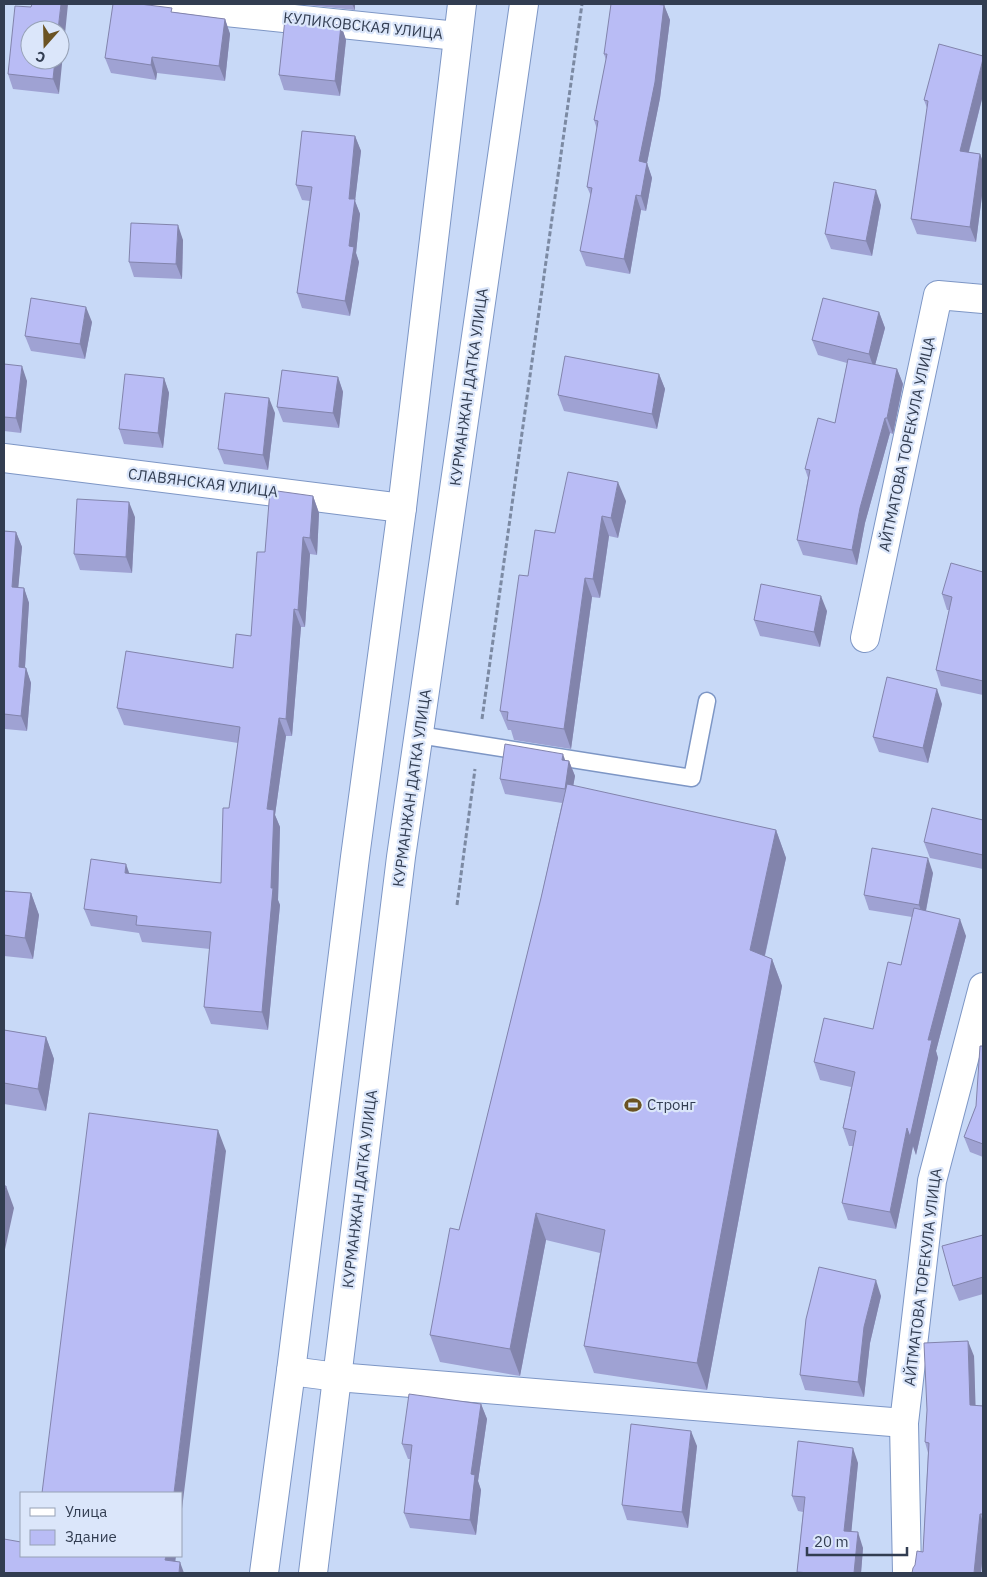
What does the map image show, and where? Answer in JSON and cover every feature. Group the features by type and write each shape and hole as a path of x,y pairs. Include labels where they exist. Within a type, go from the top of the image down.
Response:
{"main road":[{"name":"КУЛИКОВСКАЯ УЛИЦА","path":"150,4 457,36"},
{"path":"264,1573 292,1372 353,866 402,508 462,4"},
{"name":"КУРМАНЖАН ДАТКА УЛИЦА","path":"313,1573 400,870 524,4"},
{"name":"АЙТМАТОВА ТОРЕКУЛА УЛИЦА","path":"865,638 938,295 983,299"},
{"name":"СЛАВЯНСКАЯ УЛИЦА","path":"4,458 402,508"},
{"name":"АЙТМАТОВА ТОРЕКУЛА УЛИЦА","path":"908,1573 904,1423 932,1181 983,987"},
{"path":"292,1372 904,1423"}],"lane":[{"path":"419,735 692,778 707,700"}],"path":[{"path":"457,905 582,4"}],"building":[{"path":"32,4 61,4 59,20 20,20 20,70 54,70 53,79 8,74 15,6 31,7"},
{"path":"113,4 140,4 172,8 171,12 225,19 219,66 152,57 151,65 105,58"},
{"path":"611,4 664,5 655,82 639,161 647,163 641,196 636,195 624,259 580,251 592,188 587,187 598,121 594,120 607,54 604,54"},
{"path":"285,19 341,25 335,81 279,75"},
{"path":"939,44 983,56 960,151 980,154 970,227 911,219 928,101 924,100"},
{"path":"302,131 355,136 349,199 355,199 349,246 354,247 345,301 297,293 312,187 296,185"},
{"path":"834,182 876,190 866,241 825,234"},
{"path":"131,223 178,225 176,264 129,262"},
{"path":"31,298 86,307 80,344 25,336"},
{"path":"823,298 879,312 869,354 812,340"},
{"path":"565,356 659,374 652,414 558,395"},
{"path":"848,359 897,369 887,418 885,418 860,508 852,550 797,540 810,470 805,469 818,418 835,423"},
{"path":"4,364 22,366 16,418 4,417"},
{"path":"282,370 338,377 333,413 277,407"},
{"path":"125,374 164,378 158,433 119,429"},
{"path":"225,393 269,398 263,455 218,449"},
{"path":"568,472 618,482 611,518 602,516 593,579 585,578 564,729 507,720 508,712 500,711 519,575 528,576 535,530 555,533"},
{"path":"270,490 313,496 310,538 303,537 298,610 294,609 286,719 279,718 267,809 274,810 271,888 273,888 262,1012 204,1007 211,932 136,925 137,916 84,909 91,859 126,864 125,873 221,883 223,808 229,808 240,727 117,708 126,651 233,668 236,634 251,636 257,552 265,552"},
{"path":"77,499 129,502 126,557 74,554"},
{"path":"4,531 16,532 12,587 24,588 19,667 26,668 21,716 4,714"},
{"path":"951,563 983,572 983,681 936,670 952,597 942,594"},
{"path":"761,584 821,596 814,632 754,620"},
{"path":"887,677 937,689 923,748 873,737"},
{"path":"505,744 563,754 562,760 569,761 565,789 500,779"},
{"name":"Стронг","path":"567,784 776,830 750,950 772,959 697,1363 584,1346 605,1230 536,1213 510,1349 430,1335 450,1228 459,1230 541,898"},
{"path":"932,808 983,820 983,855 924,842"},
{"path":"872,848 928,858 919,905 864,895"},
{"path":"4,891 31,893 25,938 4,935"},
{"path":"914,908 960,919 928,1040 932,1040 910,1137 907,1128 890,1212 842,1203 856,1131 843,1128 855,1072 814,1062 824,1018 873,1029 888,962 901,965"},
{"path":"4,1030 46,1037 38,1089 4,1083"},
{"path":"980,1046 983,1046 983,1144 964,1137 976,1106"},
{"path":"89,1113 218,1130 174,1492 42,1492"},
{"path":"983,1235 983,1277 953,1286 942,1246"},
{"path":"819,1267 876,1280 864,1327 858,1382 800,1375 806,1319"},
{"path":"968,1341 970,1405 983,1406 983,1514 980,1514 974,1573 912,1573 917,1551 923,1552 929,1443 925,1442 927,1410 924,1343"},
{"path":"409,1394 481,1404 471,1474 475,1475 470,1520 404,1513 412,1445 402,1444"},
{"path":"631,1424 691,1431 682,1512 622,1505"},
{"path":"798,1441 853,1448 844,1531 858,1532 854,1573 797,1572 805,1497 792,1496"},
{"path":"4,1539 20,1542 20,1557 166,1557 165,1560 180,1562 179,1573 4,1573"}],"place":[{"name":"Стронг","path":"633,1105"}]}
